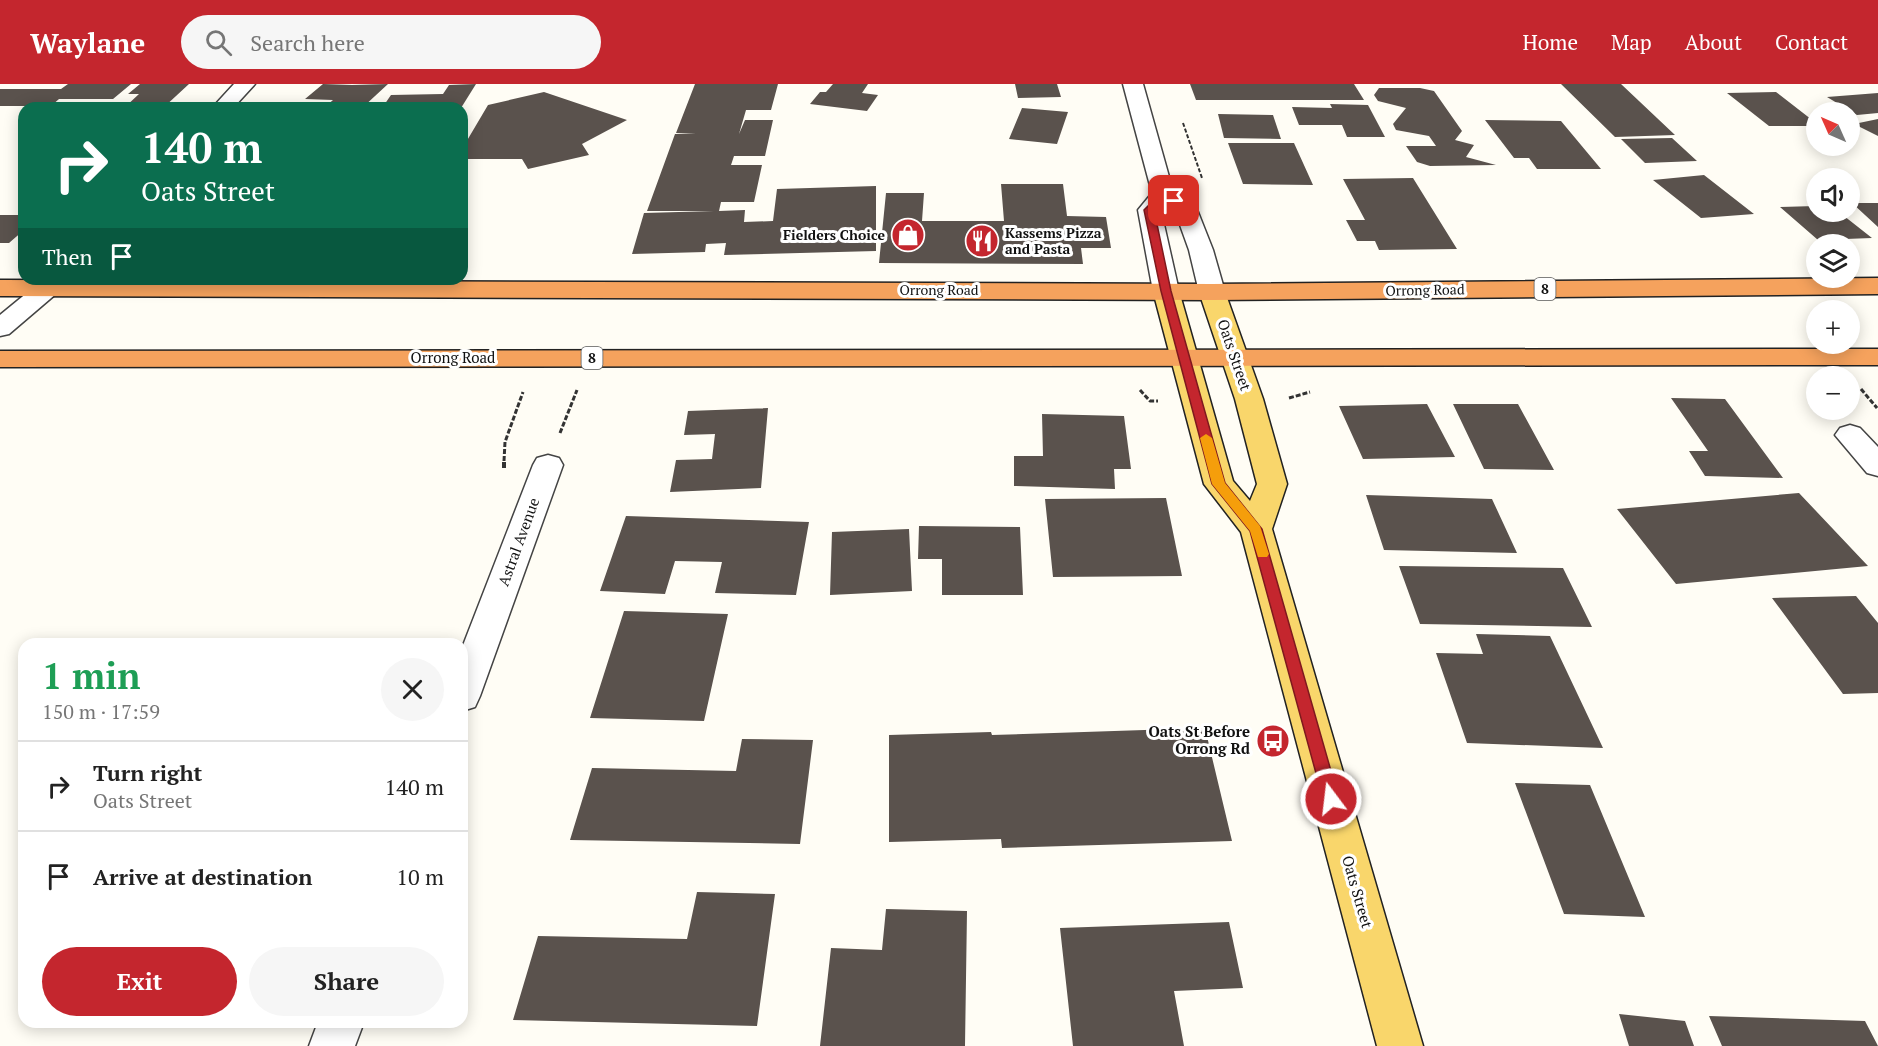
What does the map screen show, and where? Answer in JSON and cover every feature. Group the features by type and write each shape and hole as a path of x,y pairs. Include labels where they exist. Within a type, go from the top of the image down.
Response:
{"highway":[{"name":"Orrong Road","path":"0,288 1212,292 1878,286"},
{"name":"Orrong Road","path":"0,359 1878,357"}],"main road":[{"name":"Oats Street","path":"1166,291 1219,484 1256,529 1400,1046"},
{"name":"Oats Street","path":"1212,292 1236,358 1272,484 1256,529"}],"street":[{"path":"228,102 245,84"},
{"path":"1133,84 1163,194"},
{"name":"Oats Street","path":"1166,291 1149,210 1163,194 1185,207 1201,249 1212,292"},
{"path":"0,328 48,288"},
{"path":"1850,435 1878,466"},
{"name":"Astral Avenue","path":"468,680 548,465"},
{"path":"332,1046 339,1028"}],"path":[{"path":"1860,388 1878,409"},
{"path":"548,465 577,389"}],"building":[{"path":"68,84 131,84 113,99 59,99 56,102 18,102 18,106 0,106 0,89 61,89"},
{"path":"140,84 189,84 170,102 130,102 139,94 128,94"},
{"path":"323,84 388,84 368,102 305,99"},
{"path":"476,84 465,102 386,102 391,95 443,94 449,85"},
{"path":"695,84 778,84 771,110 746,110 739,134 745,120 773,120 765,156 734,156 731,165 762,165 754,202 721,202 719,211 745,210 744,222 773,221 777,189 876,186 876,251 724,255 726,243 706,244 705,252 632,254 644,213 714,211 647,211 675,134 696,134 676,133"},
{"path":"833,84 868,84 862,93 878,95 867,111 810,104 820,92 826,92"},
{"path":"1015,84 1057,84 1061,97 1018,98"},
{"path":"1190,84 1354,84 1364,100 1196,100"},
{"path":"1561,84 1621,84 1675,135 1615,137"},
{"path":"1379,88 1420,88 1434,91 1462,131 1455,140 1474,145 1466,157 1496,165 1430,166 1417,162 1406,146 1436,146 1429,136 1396,130 1393,124 1406,108 1378,101 1374,95"},
{"path":"544,92 627,120 582,144 589,155 528,169 522,159 468,159 468,139 488,105"},
{"path":"1776,92 1806,115 1806,126 1769,126 1727,93"},
{"path":"1878,93 1878,113 1860,115 1860,102 1835,102 1827,97"},
{"path":"1330,104 1368,105 1385,137 1347,137 1342,125 1299,125 1292,107 1332,108"},
{"path":"1022,108 1068,112 1057,144 1009,139"},
{"path":"1218,114 1273,115 1281,139 1224,138"},
{"path":"1878,119 1878,136 1860,127 1860,123"},
{"path":"1485,120 1561,121 1601,169 1537,169 1529,158 1514,158"},
{"path":"1672,138 1697,161 1645,163 1621,139"},
{"path":"1228,143 1294,143 1313,185 1243,184"},
{"path":"1704,175 1754,214 1701,218 1653,180"},
{"path":"1413,178 1457,249 1379,250 1375,241 1357,241 1346,220 1365,220 1343,179"},
{"path":"1001,184 1063,184 1067,216 1106,217 1111,248 1081,248 1083,264 879,263 886,193 924,193 922,221 1004,221"},
{"path":"1860,203 1878,203 1878,227 1860,210"},
{"path":"1806,206 1806,222 1852,222 1872,238 1860,238 1860,234 1811,234 1780,207"},
{"path":"0,215 18,215 18,235 9,243 0,243"},
{"path":"1671,398 1725,399 1783,478 1705,476 1689,451 1708,451"},
{"path":"1427,404 1455,457 1363,459 1339,406"},
{"path":"1453,404 1518,404 1554,470 1484,469"},
{"path":"768,408 761,488 670,492 676,460 712,459 715,434 684,435 688,411"},
{"path":"1042,414 1124,416 1131,469 1114,469 1115,489 1014,486 1014,456 1043,456"},
{"path":"1799,493 1868,566 1676,584 1617,509"},
{"path":"1366,495 1492,499 1517,553 1384,550"},
{"path":"1166,498 1182,576 1053,577 1045,499"},
{"path":"626,516 809,522 796,595 715,593 722,562 675,561 665,594 600,591"},
{"path":"919,526 1020,527 1023,595 942,595 942,559 918,559"},
{"path":"909,529 912,591 830,595 832,532"},
{"path":"1399,566 1563,568 1592,627 1420,624"},
{"path":"1856,596 1878,623 1878,693 1843,694 1772,598"},
{"path":"624,611 728,614 704,721 590,718"},
{"path":"1476,634 1550,636 1603,748 1467,743 1436,653 1483,654"},
{"path":"1205,728 1232,841 1002,848 1001,839 889,842 889,735 991,732 992,735"},
{"path":"742,739 813,740 800,844 570,840 592,768 736,771"},
{"path":"1515,783 1590,785 1645,917 1564,914"},
{"path":"697,892 775,894 757,1026 513,1020 538,936 687,939"},
{"path":"886,909 967,911 965,1046 820,1046 831,948 882,950"},
{"path":"1229,922 1243,988 1174,991 1184,1046 1073,1046 1060,928"},
{"path":"1619,1014 1685,1021 1694,1046 1629,1046"},
{"path":"1709,1016 1865,1021 1878,1046 1722,1046"}],"slow traffic":[{"path":"1206,438 1219,484 1256,529 1263,554"}],"place":[{"name":"Fielders Choice","path":"908,235"},
{"name":"Kassems Pizza and Pasta","path":"982,241"},
{"name":"Oats St Before Orrong Rd","path":"1273,741"}],"route":[{"path":"1174,201 1163,194 1149,210 1166,291 1219,484 1256,529 1331,799"}]}
